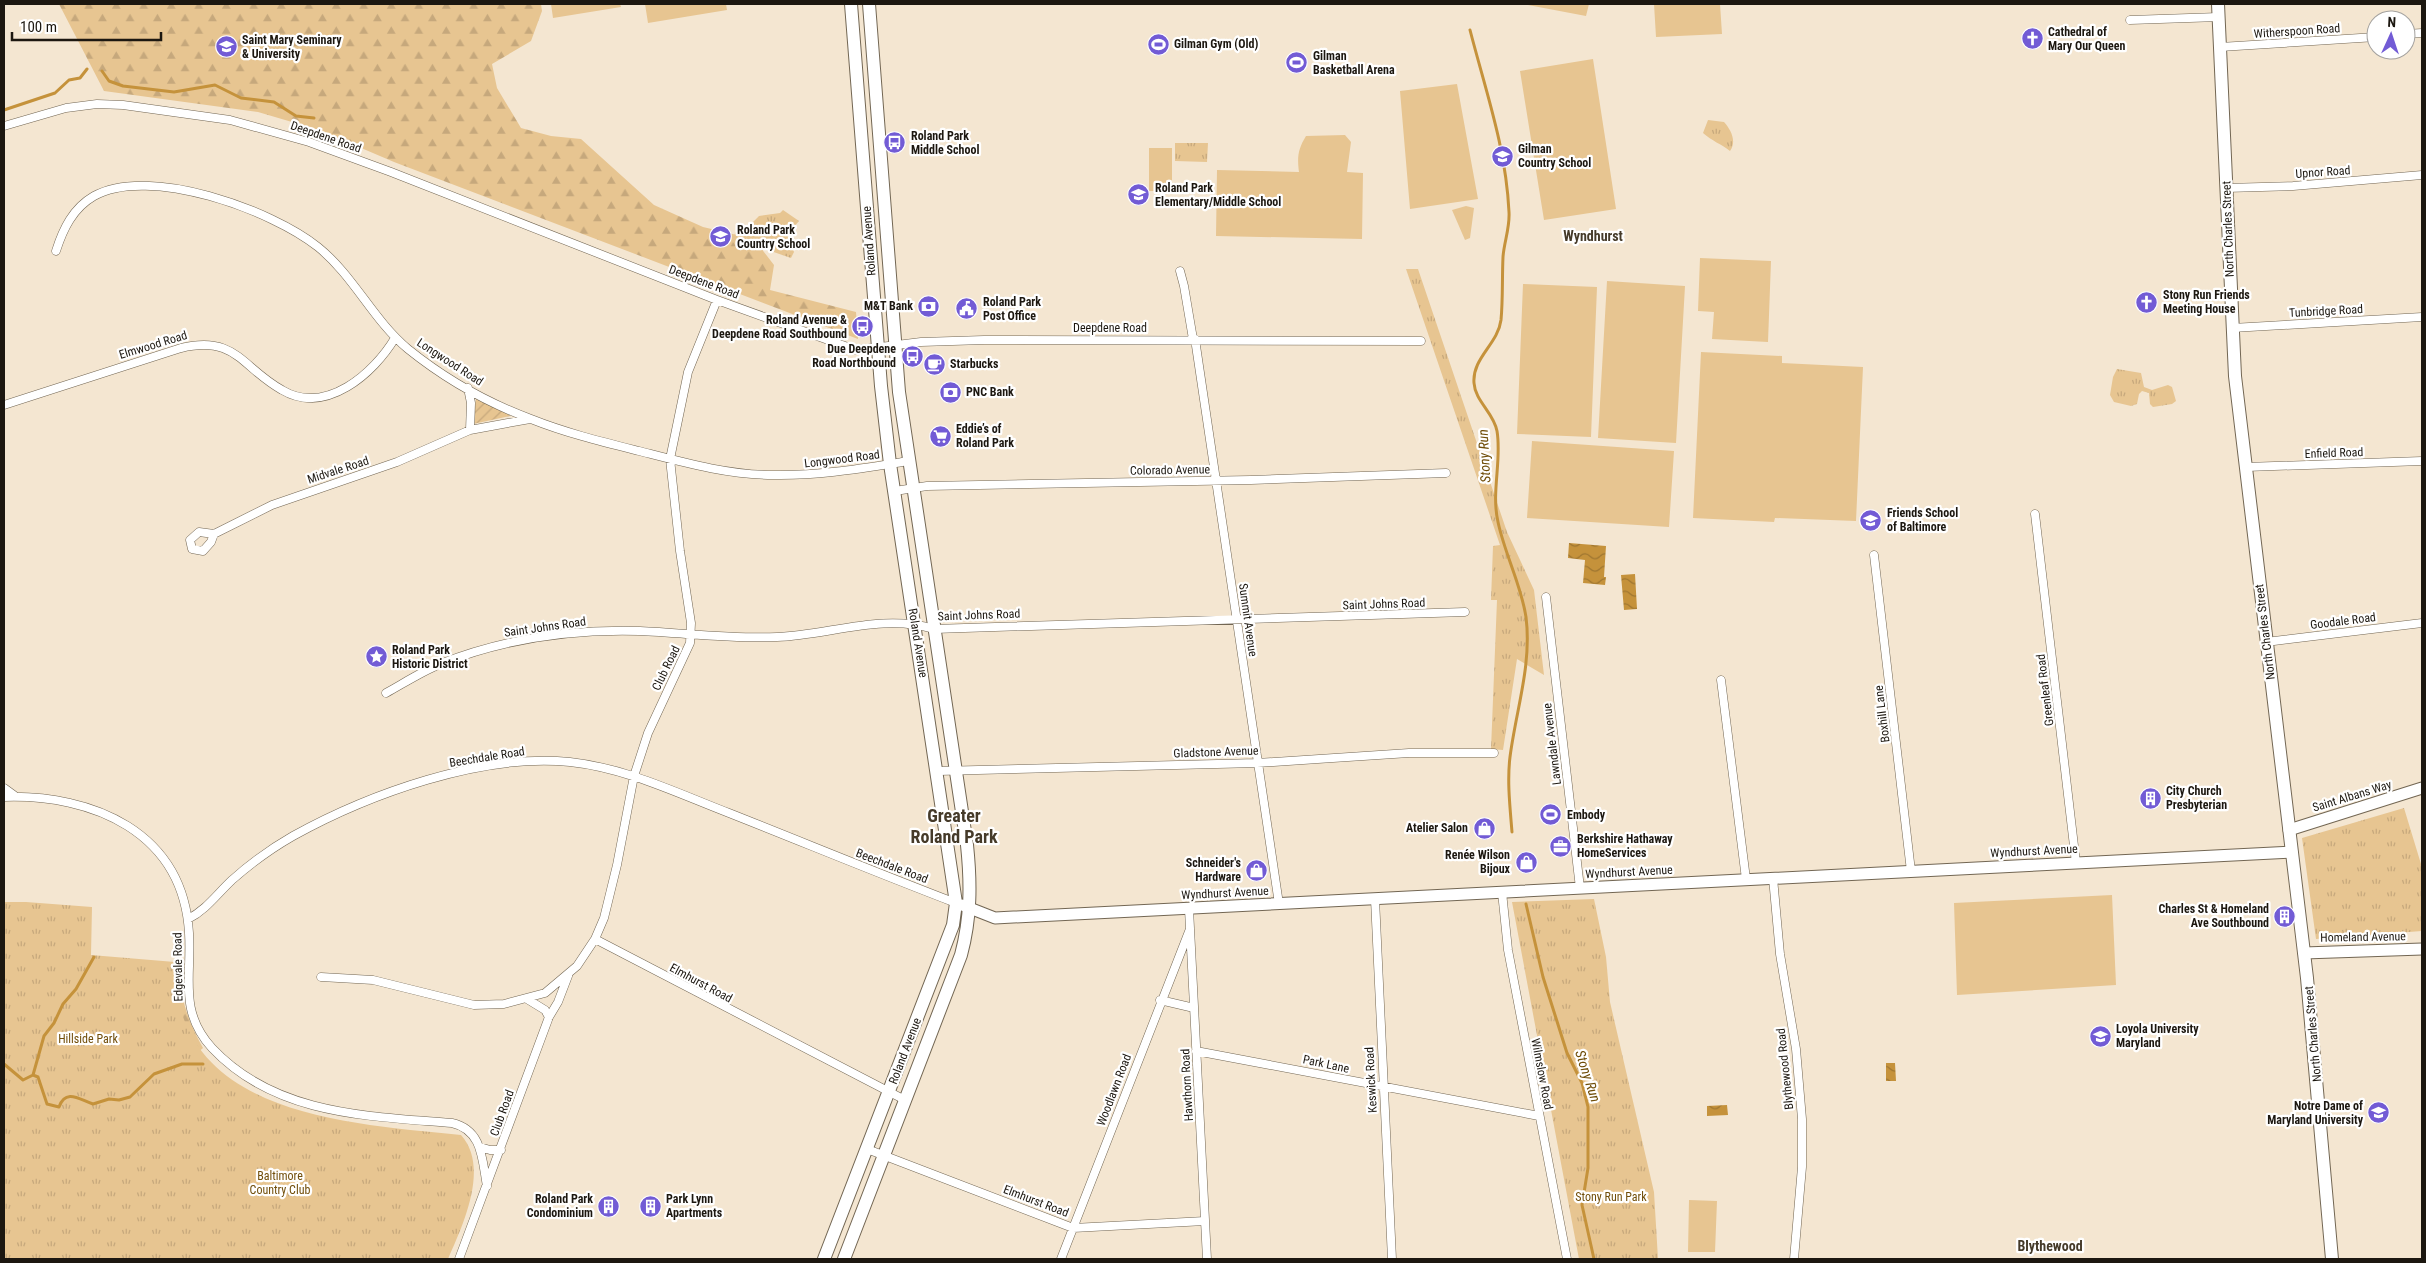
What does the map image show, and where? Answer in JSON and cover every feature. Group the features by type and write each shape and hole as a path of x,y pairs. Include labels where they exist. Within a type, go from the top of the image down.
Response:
{"main road":[{"name":"Roland Avenue","path":"824,1259 953,925 956,903 938,771 890,464 878,348 851,4"},
{"name":"Roland Avenue","path":"844,1259 961,955 970,908 970,872 909,461 895,346 869,4"},
{"name":"North Charles Street","path":"2218,4 2232,328 2266,642 2304,953 2332,1259"}],"street":[{"path":"2130,20 2219,18"},
{"name":"Witherspoon Road","path":"2220,47 2366,38"},
{"name":"Deepdene Road","path":"4,126 66,108 97,104 124,104 230,120 309,142 382,168 717,300 856,350 984,340 1421,341"},
{"name":"Upnor Road","path":"2226,188 2293,186 2422,175"},
{"name":"Longwood Road","path":"56,251 63,231 75,211 93,197 104,192 121,187 143,186 198,193 272,219 315,245 346,274 395,338 432,366 468,388 530,419 598,440 670,459 734,472 770,475 824,473 909,461"},
{"name":"Summit Avenue","path":"1180,271 1194,339 1279,904"},
{"name":"Club Road","path":"459,1259 549,1017 558,1002 568,976 594,940 604,918 618,865 634,776 648,733 690,643 691,634 670,459 688,372 717,300"},
{"name":"Tunbridge Road","path":"2232,328 2422,317"},
{"name":"Elmwood Road","path":"4,405 181,348 209,344 231,351 283,391 293,394 318,396 344,389 358,381 372,368 395,338"},
{"path":"468,388 471,402 470,430"},
{"name":"Midvale Road","path":"214,534 279,502 397,462 470,430 530,419"},
{"name":"Enfield Road","path":"2246,467 2422,461"},
{"name":"Colorado Avenue","path":"895,491 927,486 1446,474"},
{"name":"Greenleaf Road","path":"2035,514 2076,863"},
{"name":"Boxhill Lane","path":"1874,555 1911,871"},
{"name":"Lawndale Avenue","path":"1546,597 1580,888"},
{"name":"Saint Johns Road","path":"386,693 438,665 476,651 503,644 588,632 639,631 777,637 894,622 915,623 934,629 1465,612"},
{"name":"Goodale Road","path":"2266,642 2422,623"},
{"path":"1722,680 1746,879"},
{"name":"Gladstone Avenue","path":"938,771 1257,763 1409,753 1494,753"},
{"name":"Beechdale Road","path":"188,919 202,912 232,880 292,837 361,803 433,778 527,761 570,762 634,776 956,903"},
{"path":"4,788 15,796"},
{"name":"Saint Albans Way","path":"2289,830 2422,788"},
{"name":"Edgevale Road","path":"4,797 44,798 90,807 112,815 129,825 157,851 169,867 181,893 188,919 188,995 193,1016 211,1047 240,1072 276,1094 308,1105 345,1112 460,1125 470,1130 480,1147 487,1186"},
{"name":"Wyndhurst Avenue","path":"956,903 995,918 2292,852"},
{"name":"Blythewood Road","path":"1773,878 1778,934 1796,1048 1801,1109 1802,1167 1794,1259"},
{"name":"Wilmslow Road","path":"1502,892 1508,950 1567,1259"},
{"name":"Keswick Road","path":"1375,899 1392,1259"},
{"name":"Hawthorn Road","path":"1189,909 1207,1259"},
{"name":"Woodlawn Road","path":"1061,1259 1160,1000 1190,929"},
{"name":"Elmhurst Road","path":"594,940 888,1093 905,1100"},
{"name":"Homeland Avenue","path":"2304,953 2422,949"},
{"name":"Club Road","path":"527,999 545,993 568,976"},
{"path":"321,977 373,980 474,1005 504,1004 527,999 546,1010 549,1017"},
{"path":"1160,1000 1194,1008"},
{"name":"Park Lane","path":"1196,1051 1383,1088 1539,1116"},
{"path":"480,1147 500,1150"},
{"name":"Elmhurst Road","path":"867,1149 1073,1228 1205,1221"}],"green space":[{"path":"59,4 541,4 542,11 531,41 492,64 497,88 521,128 551,136 581,139 654,205 703,227 754,239 774,265 770,290 856,312 858,339 394,162 319,130 258,112 104,91"},
{"path":"551,4 620,4 621,7 553,18"},
{"path":"645,4 726,4 727,10 648,23"},
{"path":"1523,4 1589,4 1586,16"},
{"path":"1654,4 1720,4 1722,34 1656,37"},
{"path":"1593,59 1616,209 1544,220 1520,71"},
{"path":"1457,84 1478,199 1410,209 1400,91"},
{"path":"1708,120 1724,122 1727,125 1733,140 1730,151 1703,133"},
{"path":"1345,135 1351,142 1347,172 1363,173 1362,239 1216,236 1217,170 1299,172 1299,153 1306,136"},
{"path":"1175,143 1208,143 1207,162 1175,161"},
{"path":"1149,148 1172,148 1172,191 1149,191"},
{"path":"1466,206 1474,208 1470,238 1465,240 1452,210"},
{"path":"783,210 799,221 787,235 794,252 791,258 759,247 745,251 737,248 733,242 737,230 749,226 759,216 780,213"},
{"path":"1700,258 1771,261 1768,342 1712,339 1714,312 1698,311"},
{"path":"1406,269 1418,269 1507,532 1534,590 1544,675 1517,659 1503,750 1491,749 1497,600 1491,600 1493,546 1500,545"},
{"path":"1607,281 1685,286 1676,443 1598,438"},
{"path":"1523,284 1597,287 1591,437 1517,434"},
{"path":"1701,352 1782,356 1782,363 1863,367 1856,521 1775,518 1774,522 1693,518"},
{"path":"2117,369 2141,373 2144,387 2152,390 2168,385 2172,387 2176,401 2172,404 2153,407 2150,404 2149,393 2142,391 2139,394 2137,404 2131,406 2114,402 2110,395 2113,377"},
{"path":"476,399 509,413 510,416 473,424"},
{"path":"1532,441 1674,451 1669,527 1527,518"},
{"path":"2404,808 2421,864 2422,931 2316,939 2302,838"},
{"path":"2112,895 2116,985 1957,995 1954,903"},
{"name":"Stony Run Park","path":"1594,899 1606,957 1610,1002 1654,1192 1658,1259 1579,1259 1512,902"},
{"path":"4,902 92,907 91,955 175,962 182,1013 203,1052 234,1081 274,1102 320,1116 368,1125 461,1135 469,1148 473,1163 474,1179 466,1213 448,1259 4,1259"},
{"path":"178,971 186,1011 203,1048 196,1054 181,1036 168,974"},
{"path":"1689,1200 1717,1201 1715,1252 1688,1252"}],"water":[{"path":"1569,543 1606,546 1605,585 1583,583 1585,560 1568,558"},
{"path":"1635,574 1637,609 1624,610 1621,575"},
{"path":"1886,1063 1895,1063 1896,1081 1886,1081"},
{"path":"1727,1105 1728,1115 1707,1116 1707,1106"}],"waterway":[{"name":"Stony Run","path":"1470,30 1500,143 1509,212 1509,224 1503,257 1501,320 1499,329 1477,366 1474,374 1474,383 1478,396 1492,418 1497,431 1496,511 1526,617 1527,653 1509,766 1512,832"},
{"path":"4,110 55,93 69,80 80,78 87,69"},
{"path":"102,71 109,81 123,86 174,92 215,85 241,98 274,102 296,116 314,118"},
{"name":"Stony Run","path":"1526,904 1543,977 1567,1053 1582,1083 1588,1107 1588,1168 1582,1205 1594,1259"},
{"path":"4,1064 23,1080 33,1075 44,1036 54,1023 63,1004 76,989 94,957"},
{"path":"33,1075 38,1077 47,1104 59,1107 62,1101 69,1097 78,1098 93,1104 109,1099 119,1100 130,1097 154,1074 182,1064 203,1064"}],"place":[{"name":"Cathedral of Mary Our Queen","path":"2032,39"},
{"name":"Gilman Gym (Old)","path":"1158,44"},
{"name":"Saint Mary Seminary & University","path":"226,47"},
{"name":"Gilman Basketball Arena","path":"1297,63"},
{"name":"Roland Park Middle School","path":"895,143"},
{"name":"Gilman Country School","path":"1502,156"},
{"name":"Roland Park Elementary/Middle School","path":"1139,195"},
{"name":"Roland Park Country School","path":"721,237"},
{"name":"Stony Run Friends Meeting House","path":"2147,302"},
{"name":"M&T Bank","path":"929,306"},
{"name":"Roland Park Post Office","path":"967,309"},
{"name":"Roland Avenue & Deepdene Road Southbound","path":"863,327"},
{"name":"Due Deepdene Road Northbound","path":"912,356"},
{"name":"Starbucks","path":"934,364"},
{"name":"PNC Bank","path":"950,392"},
{"name":"Eddie’s of Roland Park","path":"940,436"},
{"name":"Friends School of Baltimore","path":"1871,520"},
{"name":"Roland Park Historic District","path":"376,657"},
{"name":"City Church Presbyterian","path":"2150,798"},
{"name":"Embody","path":"1551,815"},
{"name":"Atelier Salon","path":"1484,828"},
{"name":"Berkshire Hathaway HomeServices","path":"1561,846"},
{"name":"Renée Wilson Bijoux","path":"1526,862"},
{"name":"Schneider's Hardware","path":"1257,870"},
{"name":"Charles St & Homeland Ave Southbound","path":"2285,916"},
{"name":"Loyola University Maryland","path":"2100,1036"},
{"name":"Notre Dame of Maryland University","path":"2379,1113"},
{"name":"Roland Park Condominium","path":"609,1206"},
{"name":"Park Lynn Apartments","path":"650,1206"}],"district":[{"name":"Wyndhurst","path":"1593,236"},
{"name":"Greater Roland Park","path":"954,825"},
{"name":"Blythewood","path":"2050,1246"}],"park label":[{"name":"Hillside Park","path":"88,1039"},
{"name":"Baltimore Country Club","path":"280,1183"}]}
